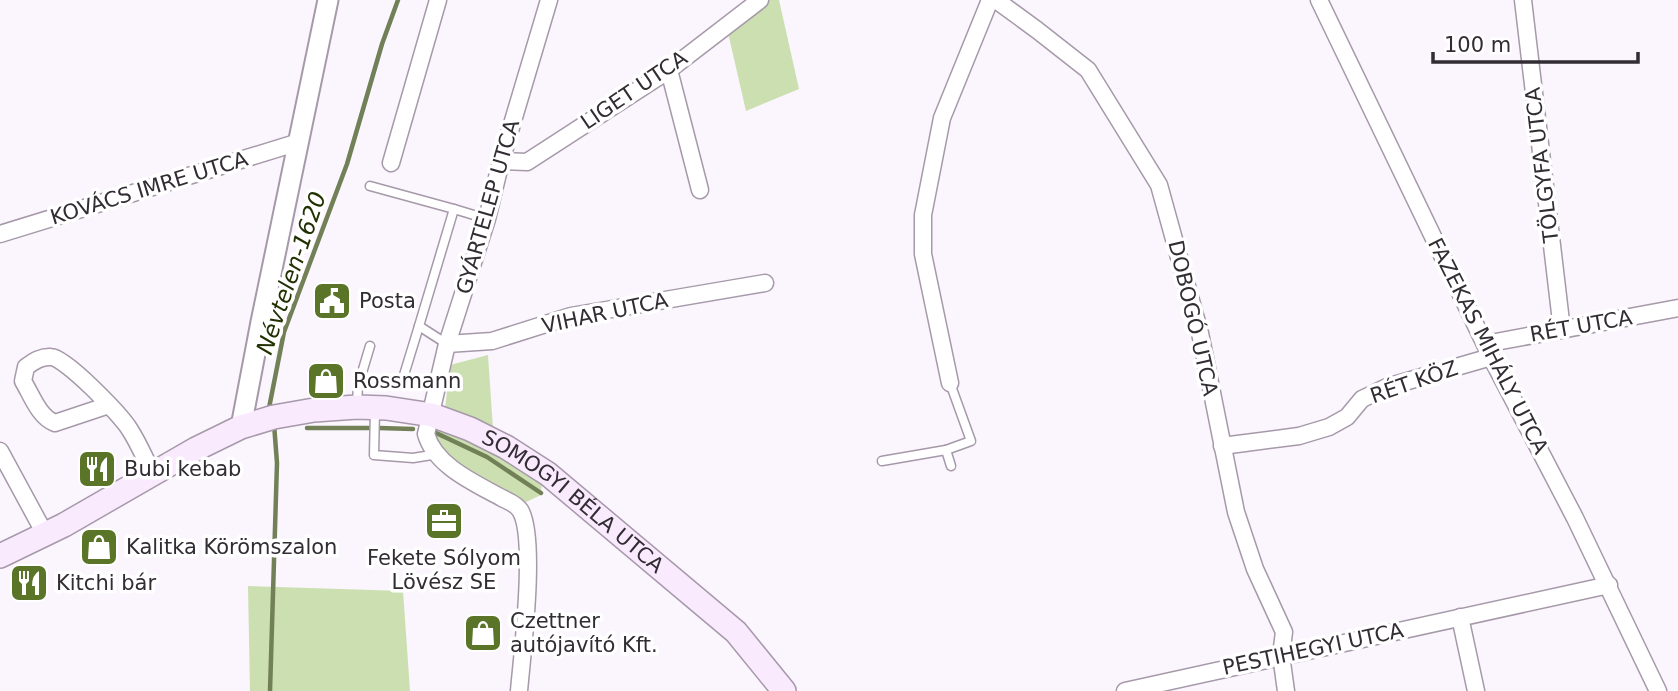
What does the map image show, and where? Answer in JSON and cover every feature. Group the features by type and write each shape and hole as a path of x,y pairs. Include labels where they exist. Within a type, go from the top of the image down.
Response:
{"main road":[{"name":"SOMOGYI BÉLA UTCA","path":"0,556 153,474 257,423 314,410 366,407 432,415 470,429 506,447 548,474 736,632 784,691"}],"street":[{"path":"257,423 299,142 328,0"},
{"path":"391,163 438,0"},
{"name":"GYÁRTELEP UTCA","path":"438,454 429,444 426,434 447,344 487,219 501,161 549,0"},
{"name":"LIGET UTCA","path":"501,161 527,162 669,70 760,0"},
{"path":"950,383 923,254 923,215 943,118 990,0"},
{"name":"DOBOGÓ UTCA","path":"996,0 1088,71 1159,185 1200,333 1236,512 1255,569 1284,632 1282,655 1286,691"},
{"name":"FAZEKAS MIHÁLY UTCA","path":"1319,0 1488,350 1609,585 1658,691"},
{"name":"TÖLGYFA UTCA","path":"1523,0 1562,330"},
{"path":"669,70 700,190"},
{"name":"KOVÁCS IMRE UTCA","path":"0,234 299,142"},
{"name":"VIHAR UTCA","path":"447,344 492,341 571,316 765,283"},
{"name":"RÉT UTCA","path":"1488,350 1562,330 1678,309"},
{"name":"RÉT KÖZ","path":"1222,446 1298,436 1329,427 1347,418 1362,399 1387,387 1488,350"},
{"path":"109,405 55,423 48,420 42,416 35,398 23,381 26,367 38,359 52,356 64,362 109,405 130,428 153,474"},
{"path":"0,451 45,534"},
{"path":"438,454 445,463 519,508 526,524 528,573 519,691"},
{"name":"PESTIHEGYI UTCA","path":"1125,691 1609,585"},
{"path":"1460,617 1476,691"}],"lane":[{"path":"370,186 487,219"},
{"path":"404,375 453,209"},
{"path":"419,326 447,344"},
{"path":"370,346 358,386 366,407 374,455 413,458 438,454"},
{"path":"882,461 946,450 971,441 950,383"},
{"path":"946,450 951,466"}],"green space":[{"path":"760,0 779,0 799,89 746,111 726,24"},
{"path":"488,355 493,429 445,409 450,365"},
{"path":"439,428 455,431 542,480 541,495 524,503 471,474 439,444 432,430"},
{"path":"248,586 403,591 410,691 250,691"}],"waterway":[{"name":"Névtelen-1620","path":"270,412 284,332 347,164 382,44 398,0"},
{"name":"Névtelen-1620","path":"270,691 277,463 274,424"},
{"path":"307,428 369,428"},
{"path":"379,428 413,429"},
{"path":"434,432 487,457 541,493"}],"place":[{"name":"Posta","path":"332,301"},
{"name":"Rossmann","path":"326,381"},
{"name":"Bubi kebab","path":"97,469"},
{"name":"Fekete Sólyom Lövész SE","path":"444,521"},
{"name":"Kalitka Körömszalon","path":"99,547"},
{"name":"Kitchi bár","path":"29,583"},
{"name":"Czettner autójavító Kft.","path":"483,633"}]}
